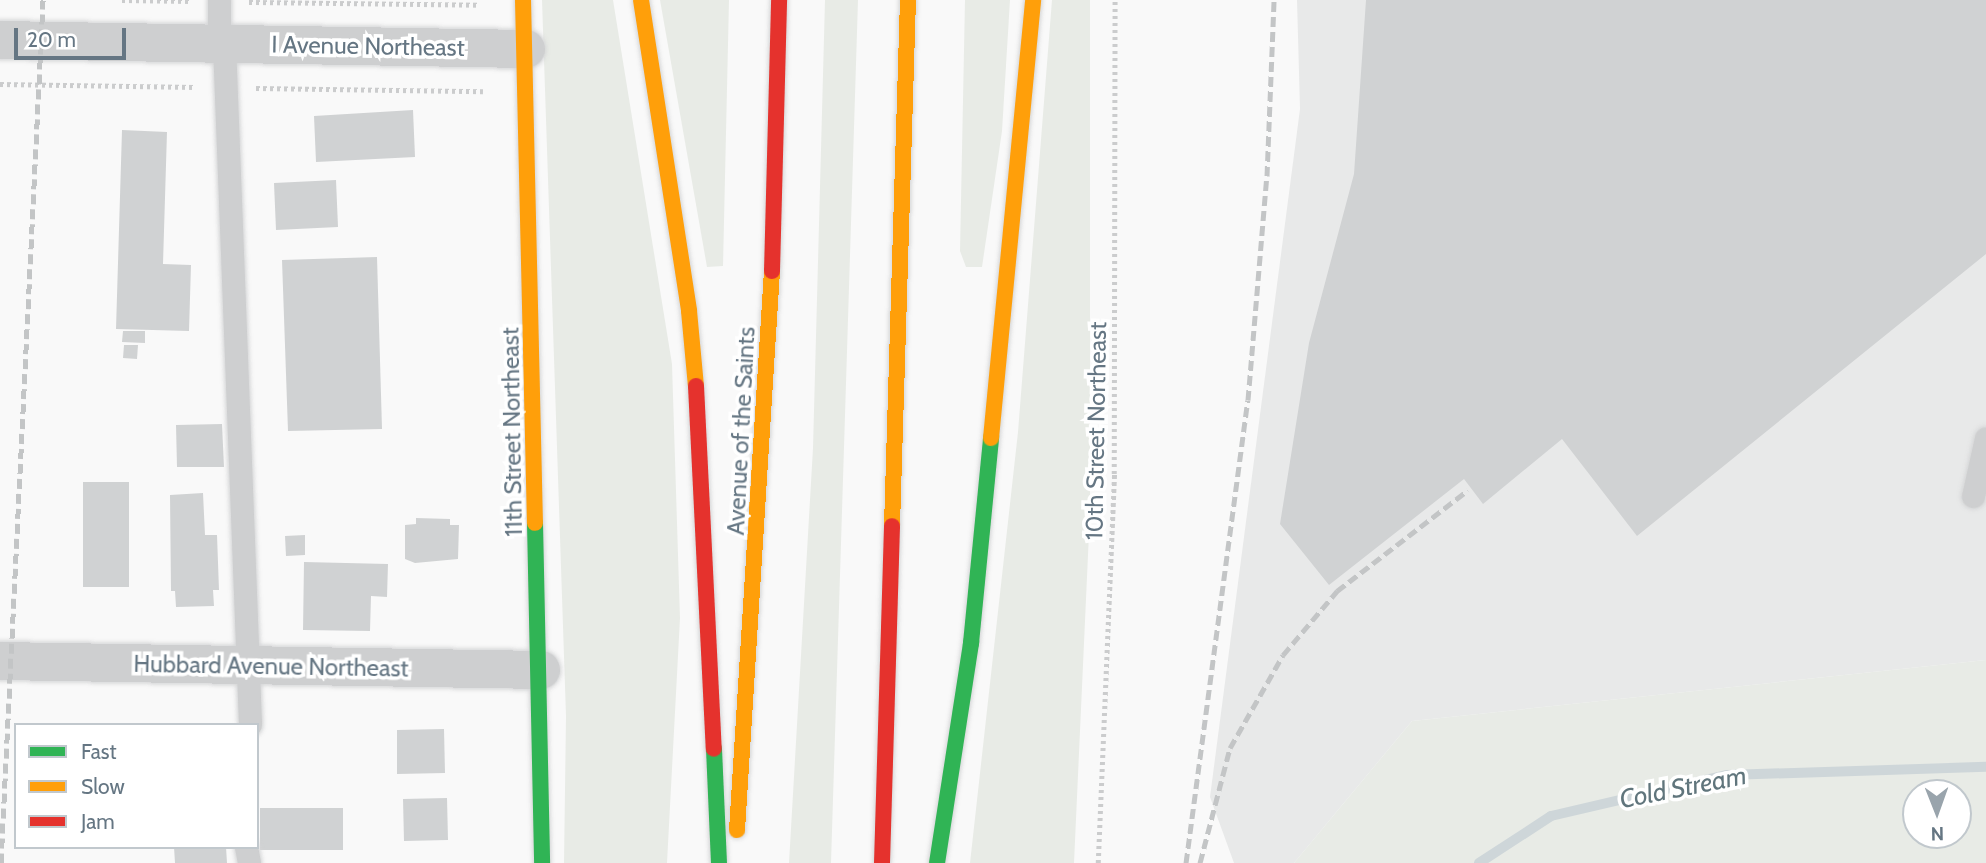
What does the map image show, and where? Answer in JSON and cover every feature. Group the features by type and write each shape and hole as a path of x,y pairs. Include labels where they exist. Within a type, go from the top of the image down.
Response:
{"main road":[{"name":"11th Street Northeast","path":"523,0 541,670 542,863"},
{"path":"641,0 689,311 700,430 719,863"},
{"name":"Avenue of the Saints","path":"735,863 761,497 778,142 779,0"},
{"path":"882,863 908,0"},
{"path":"937,863 971,643 1033,0"}],"street":[{"name":"I Avenue Northeast","path":"0,40 526,49"},
{"name":"Hubbard Avenue Northeast","path":"0,661 541,670"}],"lane":[{"path":"219,1 250,723"},
{"path":"1973,496 1986,438"}],"path":[{"path":"122,0 480,5"},
{"name":"10th Street Northeast","path":"1098,863 1114,474 1115,0"}],"shaded area":[{"path":"542,0 613,0 672,364 680,618 667,863 564,863 566,716"},
{"path":"660,0 729,0 723,266 707,267"},
{"path":"825,0 858,0 831,863 789,863 813,448"},
{"path":"965,0 1010,0 1002,131 982,267 966,267 960,251"},
{"path":"1052,0 1090,0 1090,511 1074,863 970,863 1018,432"},
{"path":"1297,0 1986,0 1986,660 1412,721 1294,863 1234,863 1210,797 1300,109"},
{"path":"1986,660 1986,863 1294,863 1412,721"}],"building":[{"path":"1366,0 1986,0 1986,254 1637,536 1562,439 1483,504 1464,479 1329,585 1280,524 1309,343 1354,174"},
{"path":"413,110 415,157 316,162 314,116"},
{"path":"122,130 167,132 163,264 191,265 189,331 116,329"},
{"path":"336,180 338,227 276,230 274,183"},
{"path":"377,257 382,429 288,431 282,260"},
{"path":"123,331 145,331 145,343 122,342"},
{"path":"124,345 138,345 137,359 123,358"},
{"path":"222,424 224,467 177,467 176,425"},
{"path":"83,482 129,482 129,587 83,587"},
{"path":"203,493 205,535 217,535 219,590 213,590 214,606 176,607 175,591 171,591 170,495"},
{"path":"416,518 450,519 450,525 459,525 458,559 415,563 405,559 405,525 416,524"},
{"path":"305,535 305,555 286,556 285,536"},
{"path":"304,562 388,564 387,597 371,596 370,631 303,630"},
{"path":"444,729 445,773 397,774 397,730"},
{"path":"447,798 448,840 404,841 403,799"},
{"path":"260,808 343,808 343,850 260,850"},
{"path":"174,849 226,849 227,863 175,863"}],"waterway":[{"name":"Cold Stream","path":"1479,863 1551,816 1727,775 1986,767"}],"railway":[{"path":"1,863 43,0"},
{"path":"1186,863 1248,400 1267,176 1274,0"},
{"path":"1200,863 1230,748 1283,655 1337,591 1468,490"}],"traffic: fast":[{"path":"937,863 971,643 991,438"},
{"path":"535,523 542,863"},
{"path":"714,749 719,863"}],"traffic: slow":[{"path":"523,0 535,523"},
{"path":"641,0 689,311 696,386"},
{"path":"892,526 908,0"},
{"path":"991,438 1033,0"},
{"path":"737,830 772,271"}],"traffic: jam":[{"path":"772,271 779,0"},
{"path":"696,386 714,749"},
{"path":"882,863 892,526"}]}
